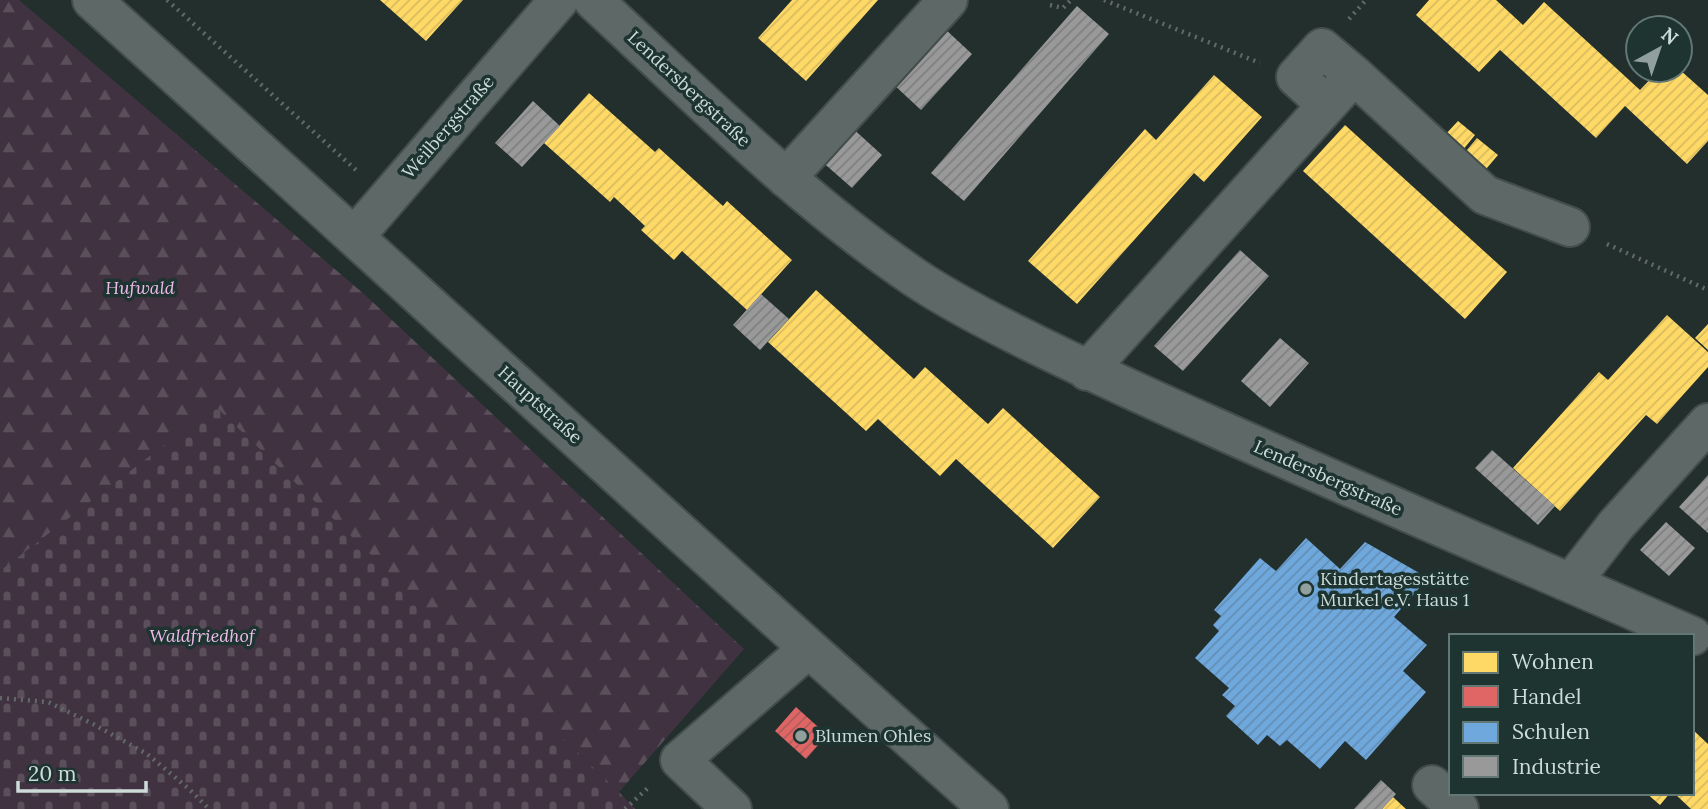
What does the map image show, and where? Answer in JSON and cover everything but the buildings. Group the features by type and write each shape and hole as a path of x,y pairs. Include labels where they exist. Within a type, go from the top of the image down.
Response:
{"street":[{"name":"Hauptstraße","path":"92,0 808,649 989,809"},
{"name":"Lendersbergstraße","path":"593,0 786,178 848,229 916,278 972,312 1087,371 1687,634"},
{"path":"786,178 948,0"},
{"name":"Weilbergstraße","path":"355,236 541,6"},
{"path":"1327,105 1296,77 1322,48 1485,195 1570,227"},
{"path":"1087,371 1353,75"},
{"path":"1571,583 1616,525 1708,423"},
{"path":"732,809 680,760 808,649"}],"path":[{"path":"167,0 387,198"},
{"path":"1050,5 1063,8 1071,0"},
{"path":"1104,0 1296,77"},
{"path":"1570,227 1708,290"},
{"path":"0,698 48,702 95,725 147,754 209,809"}],"green space":[{"name":"Hufwald","path":"0,0 19,0 364,294 744,649 619,792 215,407 0,571"},
{"name":"Waldfriedhof","path":"215,406 635,809 0,809 0,571"}],"place":[{"name":"Kindertagesstätte Murkel e.V. Haus 1","path":"1306,589"},
{"name":"Blumen Ohles","path":"801,736"}]}
